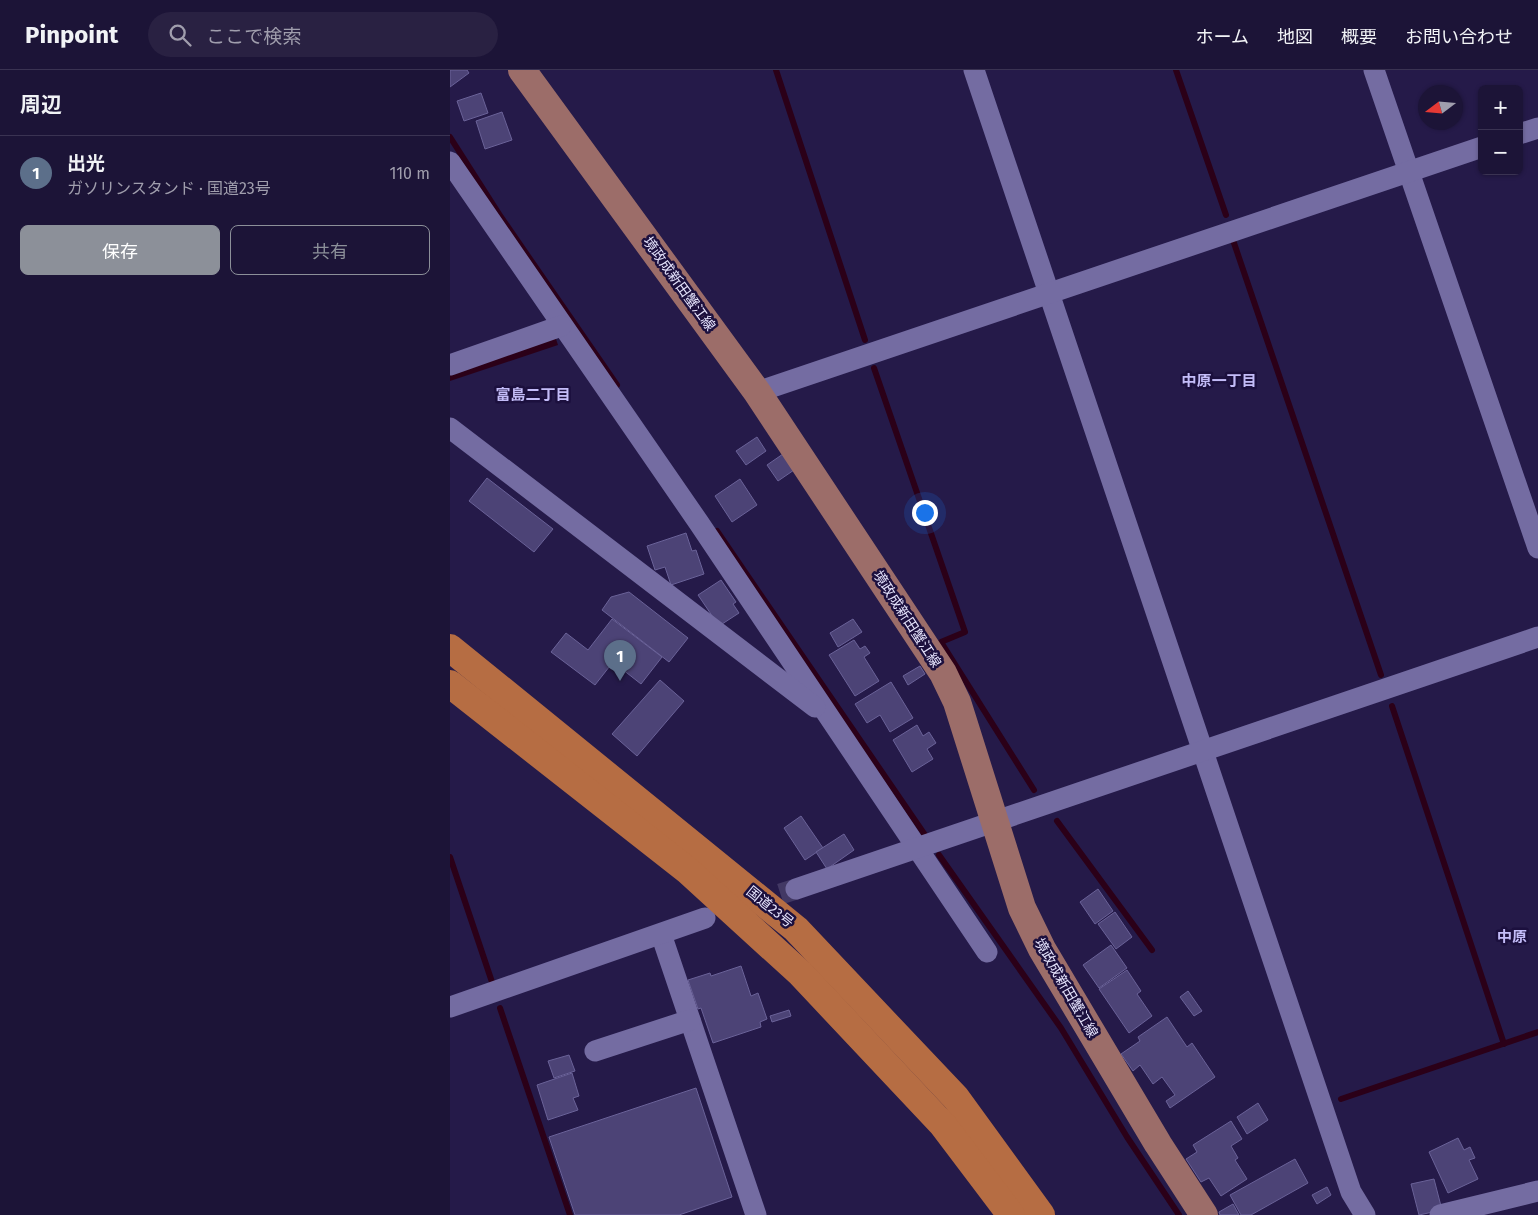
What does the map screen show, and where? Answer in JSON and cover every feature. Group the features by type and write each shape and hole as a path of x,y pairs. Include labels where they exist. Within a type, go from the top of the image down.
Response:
{"highway":[{"name":"国道23号","path":"450,648 796,929 956,1098 1041,1215"},
{"name":"国道23号","path":"450,684 687,870 800,973 943,1125 1011,1215"}],"main road":[{"name":"境政成新田蟹江線","path":"522,70 757,392 943,673 957,702 1022,908 1042,949 1158,1144 1204,1215"}],"street":[{"path":"974,70 1351,1192 1365,1215"},
{"path":"1374,70 1538,548"},
{"path":"1523,133 1538,128"},
{"path":"757,392 1478,148"},
{"path":"450,162 561,326 699,523 987,952"},
{"path":"450,365 561,326"},
{"path":"450,428 829,718"},
{"path":"796,889 1538,637"},
{"path":"450,1007 705,918"},
{"path":"661,934 756,1215"},
{"path":"595,1051 690,1020"},
{"path":"1440,1215 1538,1191"}],"shaded area":[{"path":"555,336 558,345 450,381 450,371"}],"building":[{"path":"450,70 467,70 469,73 450,87"},
{"path":"481,93 488,113 464,121 457,101"},
{"path":"502,112 512,140 485,149 476,121"},
{"path":"757,437 766,451 746,465 736,451"},
{"path":"783,454 794,470 778,481 767,465"},
{"path":"487,478 553,529 534,552 469,501"},
{"path":"740,479 757,505 732,522 715,496"},
{"path":"686,533 692,551 696,550 704,574 671,585 665,567 655,570 647,546"},
{"path":"721,580 736,602 733,604 739,613 719,626 698,595"},
{"path":"629,592 688,638 669,662 602,610 611,597"},
{"path":"612,619 662,657 641,684 613,662 595,685 551,652 566,633 588,650"},
{"path":"853,619 862,632 838,647 830,633"},
{"path":"854,640 860,649 865,646 870,653 864,657 879,681 855,696 829,655"},
{"path":"920,666 925,674 908,685 903,676"},
{"path":"660,680 684,701 637,756 612,734"},
{"path":"891,682 913,718 890,732 880,715 867,723 855,704"},
{"path":"917,725 923,736 929,732 936,743 927,749 933,759 912,772 893,740"},
{"path":"801,816 823,848 805,860 784,828"},
{"path":"844,834 854,850 827,869 816,852"},
{"path":"1098,889 1113,911 1095,924 1080,902"},
{"path":"1115,912 1132,937 1116,949 1098,924"},
{"path":"1111,945 1127,968 1099,988 1083,965"},
{"path":"741,966 751,996 758,993 767,1019 760,1022 761,1027 713,1043 701,1008 698,1009 688,980 710,973 711,976"},
{"path":"1127,970 1141,991 1137,994 1152,1016 1129,1033 1099,989"},
{"path":"1188,991 1202,1011 1194,1016 1180,997"},
{"path":"789,1010 791,1016 772,1022 770,1016"},
{"path":"1167,1017 1187,1047 1192,1043 1215,1077 1170,1108 1166,1101 1175,1095 1162,1077 1153,1084 1140,1065 1133,1071 1121,1054 1140,1041 1138,1037"},
{"path":"569,1055 575,1071 554,1078 548,1061"},
{"path":"572,1073 579,1096 573,1098 578,1110 548,1120 537,1085"},
{"path":"696,1088 732,1197 679,1215 575,1215 549,1137"},
{"path":"1258,1103 1268,1120 1247,1134 1237,1117"},
{"path":"1231,1121 1242,1139 1231,1146 1238,1158 1235,1160 1247,1179 1221,1196 1209,1178 1201,1182 1186,1159 1197,1152 1193,1145"},
{"path":"1458,1138 1464,1150 1470,1147 1475,1158 1469,1160 1478,1179 1448,1193 1429,1152"},
{"path":"1295,1159 1308,1183 1251,1215 1241,1215 1230,1195"},
{"path":"1434,1179 1442,1210 1419,1215 1411,1184"},
{"path":"1327,1187 1331,1195 1317,1204 1312,1195"},
{"path":"1233,1204 1239,1215 1220,1215 1219,1212"}],"waterway":[{"path":"776,70 865,340"},
{"path":"1176,70 1226,215"},
{"path":"450,137 501,217 617,385"},
{"path":"1234,243 1381,675"},
{"path":"874,368 965,632 941,642 1034,790"},
{"path":"717,531 925,835"},
{"path":"1392,706 1504,1044"},
{"path":"1057,821 1152,950"},
{"path":"939,855 1061,1028 1127,1137 1179,1215"},
{"path":"450,857 492,982"},
{"path":"500,1008 570,1215"},
{"path":"1341,1099 1538,1032"}],"tunnel":[{"path":"750,904 796,889"}],"place":[{"name":"出光","path":"620,681"}],"district":[{"name":"中原一丁目","path":"1219,381"},
{"name":"富島二丁目","path":"533,395"},
{"name":"中原","path":"1512,937"}]}
